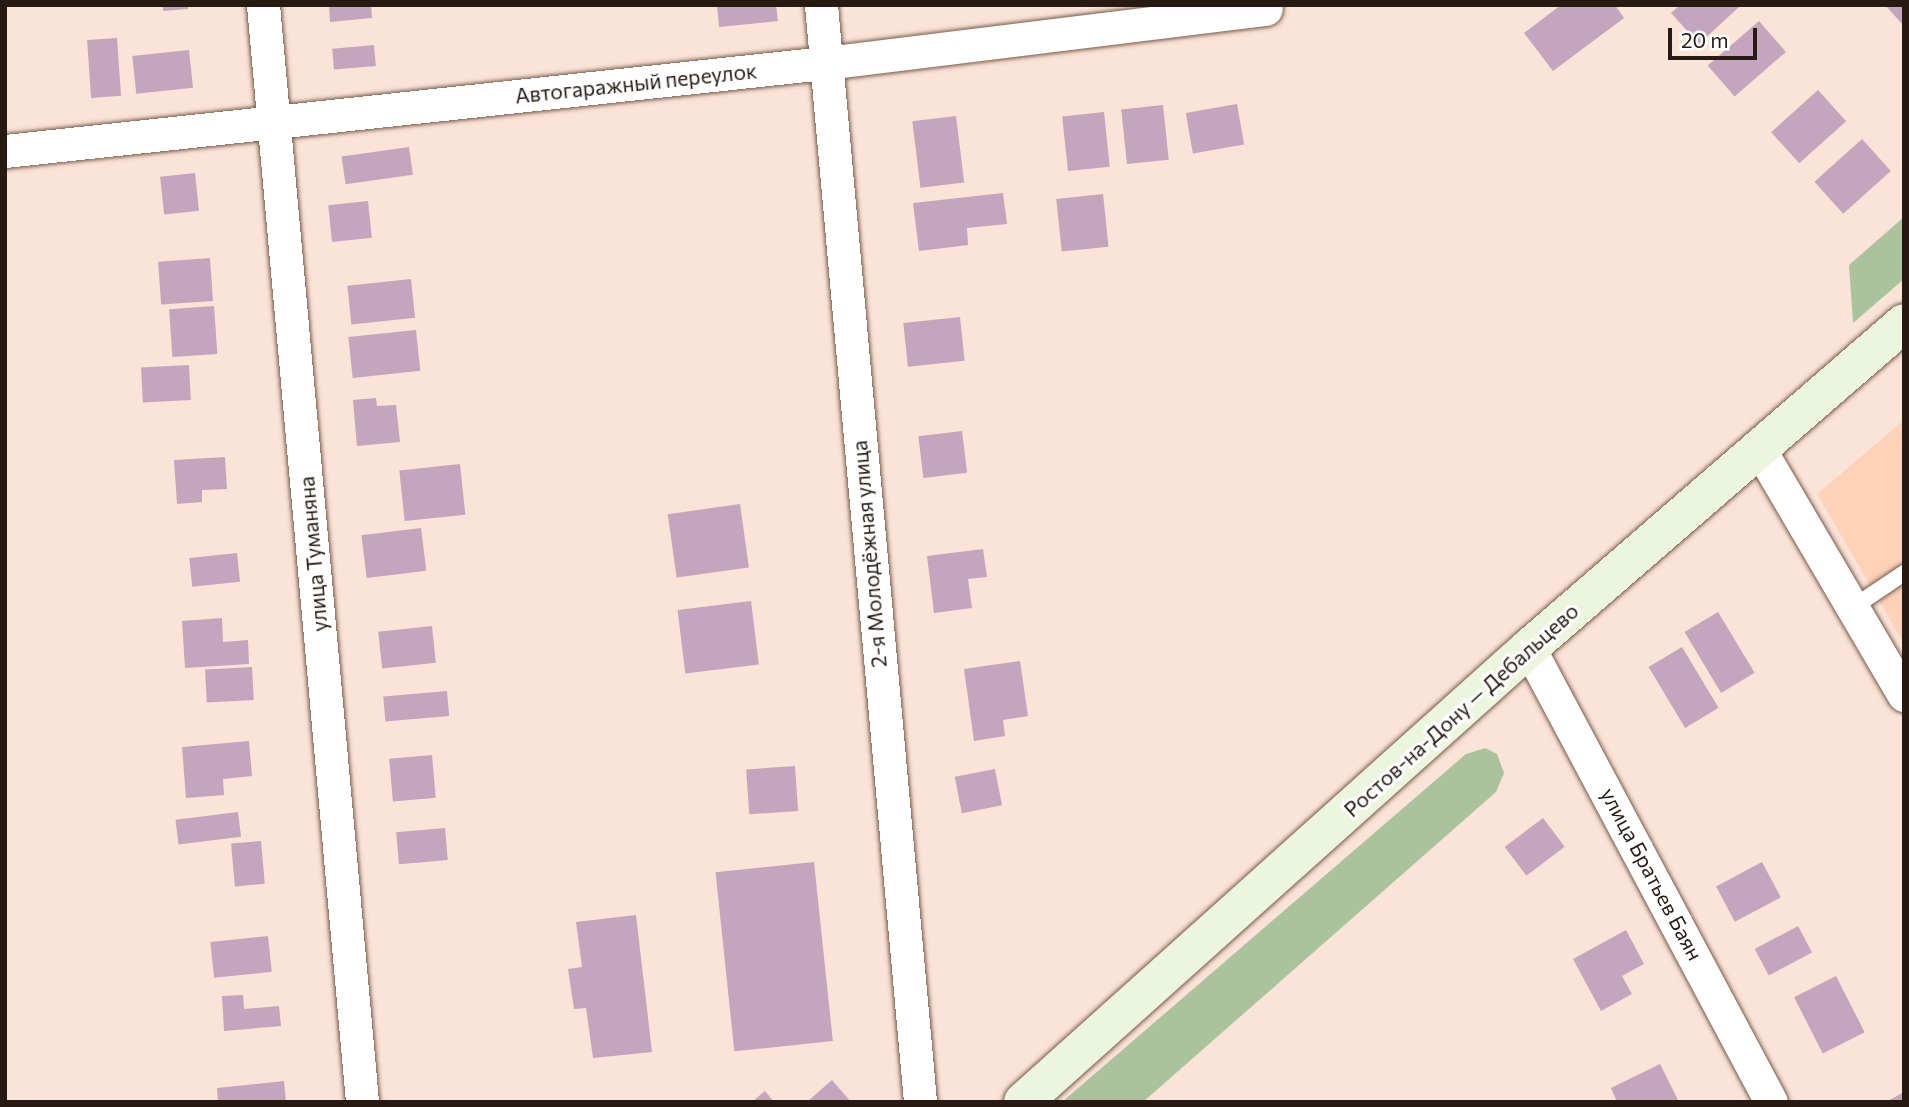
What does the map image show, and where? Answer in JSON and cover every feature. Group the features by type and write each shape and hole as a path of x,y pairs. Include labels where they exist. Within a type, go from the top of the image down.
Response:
{"street":[{"name":"улица Туманяна","path":"263,5 362,1102"},
{"name":"2-я Молодёжная улица","path":"821,5 920,1102"},
{"name":"Автогаражный переулок","path":"5,151 825,63 1265,7"},
{"name":"Ростов-на-Дону — Дебальцево","path":"1023,1102 1529,648 1904,323"},
{"path":"1760,450 1855,606 1904,695"},
{"name":"улица Братьев Баян","path":"1529,648 1771,1102"}],"lane":[{"path":"1855,606 1904,573"}],"shaded area":[{"path":"1904,420 1904,644 1817,494"}],"green space":[{"path":"1904,217 1904,279 1853,323 1849,265"},
{"path":"1485,748 1497,754 1504,773 1496,792 1143,1102 1062,1102 1466,754"}],"building":[{"path":"163,5 188,5 188,9 163,11"},
{"path":"329,5 371,5 372,18 330,22"},
{"path":"717,5 776,5 778,21 719,27"},
{"path":"1561,5 1615,5 1624,18 1553,71 1524,33"},
{"path":"1680,5 1741,5 1699,44 1671,13"},
{"path":"1885,5 1904,5 1904,26"},
{"path":"1759,21 1786,52 1735,97 1708,66"},
{"path":"117,38 121,96 91,98 87,40"},
{"path":"374,45 376,66 334,70 332,49"},
{"path":"189,50 193,88 136,94 132,56"},
{"path":"1818,90 1846,121 1799,163 1771,132"},
{"path":"1237,104 1244,144 1193,153 1186,113"},
{"path":"1163,105 1169,160 1127,164 1121,109"},
{"path":"1104,112 1110,167 1068,171 1062,116"},
{"path":"956,116 964,183 920,188 912,121"},
{"path":"1862,139 1891,171 1843,214 1814,182"},
{"path":"409,147 413,175 346,184 342,156"},
{"path":"195,173 199,211 164,214 160,177"},
{"path":"1003,193 1007,224 967,228 968,245 919,251 913,203"},
{"path":"1103,194 1109,247 1062,252 1056,199"},
{"path":"368,201 372,238 332,242 328,205"},
{"path":"210,258 213,301 161,305 158,262"},
{"path":"411,279 415,318 351,324 347,286"},
{"path":"214,306 217,354 172,357 169,309"},
{"path":"960,317 965,361 908,367 903,323"},
{"path":"416,330 420,371 353,378 348,337"},
{"path":"189,365 191,400 143,402 141,368"},
{"path":"376,398 377,406 396,405 400,442 357,446 353,400"},
{"path":"962,431 967,473 923,478 918,436"},
{"path":"225,457 227,489 202,490 202,502 177,504 174,460"},
{"path":"460,464 465,515 405,521 399,470"},
{"path":"740,504 749,567 677,578 668,514"},
{"path":"421,528 426,571 367,578 361,535"},
{"path":"983,549 987,577 968,579 972,608 934,613 927,556"},
{"path":"237,553 240,582 192,587 189,558"},
{"path":"751,601 759,665 685,674 678,610"},
{"path":"1718,612 1755,673 1721,693 1685,632"},
{"path":"222,618 223,642 248,640 249,664 185,668 182,621"},
{"path":"432,626 436,663 382,668 378,632"},
{"path":"1682,647 1719,708 1685,728 1649,667"},
{"path":"1020,661 1028,716 1003,720 1005,736 974,741 964,669"},
{"path":"252,667 254,700 207,702 205,669"},
{"path":"447,691 449,716 385,721 383,697"},
{"path":"249,741 252,776 223,779 224,795 186,798 182,747"},
{"path":"432,755 436,798 393,802 389,759"},
{"path":"795,766 798,811 749,814 746,769"},
{"path":"995,769 1002,805 962,813 955,777"},
{"path":"238,812 241,837 179,844 175,820"},
{"path":"1543,818 1565,847 1526,876 1505,847"},
{"path":"445,828 448,860 399,864 396,832"},
{"path":"261,841 265,884 235,886 231,844"},
{"path":"814,862 833,1041 734,1051 716,872"},
{"path":"1762,862 1781,897 1735,922 1716,886"},
{"path":"636,915 652,1052 593,1058 586,1008 574,1009 568,969 582,967 576,922"},
{"path":"1798,926 1812,952 1769,975 1755,949"},
{"path":"1626,930 1644,964 1622,976 1632,994 1601,1011 1573,959"},
{"path":"268,936 272,972 214,978 210,942"},
{"path":"1836,976 1865,1032 1823,1053 1794,997"},
{"path":"243,995 244,1009 279,1006 281,1026 224,1031 222,996"},
{"path":"1660,1064 1679,1102 1617,1102 1611,1088"},
{"path":"832,1080 851,1102 807,1102"},
{"path":"284,1081 286,1102 218,1102 217,1088"},
{"path":"765,1091 774,1102 752,1102"},
{"path":"1904,1092 1904,1102 1886,1102"}]}
